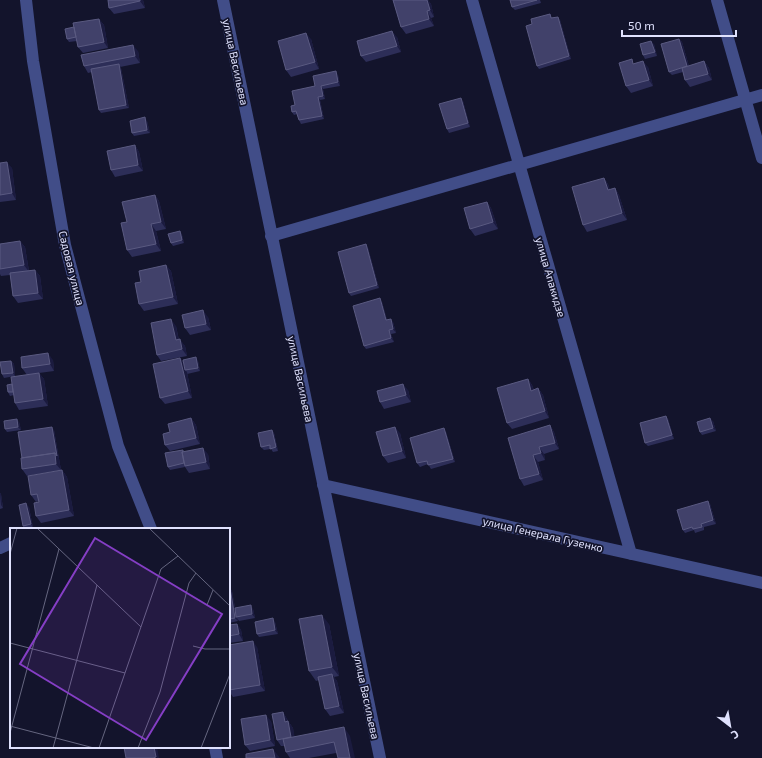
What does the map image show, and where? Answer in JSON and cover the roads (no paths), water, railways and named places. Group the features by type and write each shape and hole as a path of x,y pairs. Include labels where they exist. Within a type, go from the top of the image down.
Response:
{"street":[{"name":"Садовая улица","path":"26,0 33,61 65,245 118,446 150,528"},
{"name":"улица Васильева","path":"223,0 380,758"},
{"name":"улица Апакидзе","path":"472,0 518,165 631,554"},
{"path":"717,0 762,158"},
{"path":"271,236 762,95"},
{"name":"улица Генерала Гузенко","path":"323,485 762,583"},
{"path":"0,548 10,544"},
{"path":"215,748 217,758"}]}
